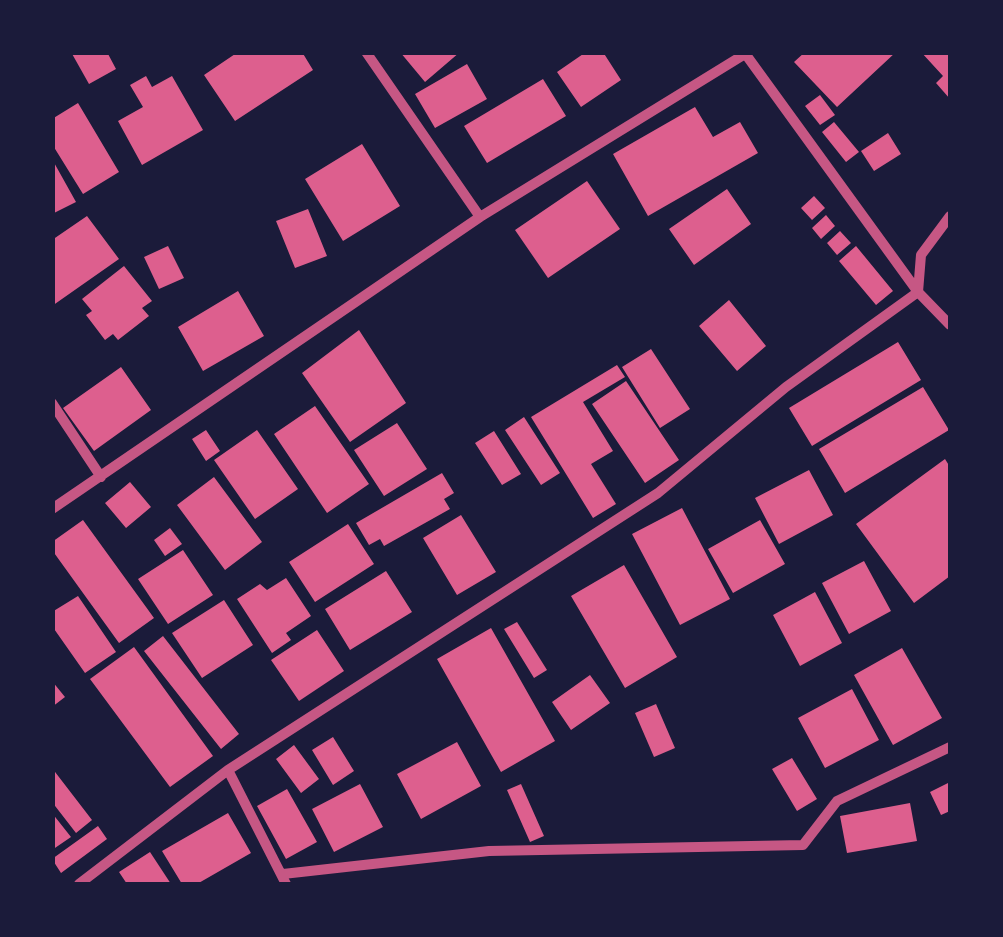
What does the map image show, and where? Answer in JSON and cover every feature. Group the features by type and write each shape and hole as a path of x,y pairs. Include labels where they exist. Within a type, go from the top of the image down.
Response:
{"street":[{"path":"366,52 480,217"},
{"path":"52,509 480,217 745,53 918,292 950,325"},
{"path":"80,884 228,770 658,493 786,387 918,292 921,255 950,216"},
{"path":"52,402 101,477"},
{"path":"228,770 284,879 489,851 803,845 837,800 950,746"}],"building":[{"path":"71,52 107,52 116,69 89,84"},
{"path":"238,52 302,52 313,70 235,121 204,75"},
{"path":"400,52 460,52 425,82"},
{"path":"586,52 603,52 621,80 581,107 557,72"},
{"path":"805,52 896,52 837,107 794,62"},
{"path":"921,52 950,52 950,99 936,83 943,76"},
{"path":"467,64 487,99 435,128 415,94"},
{"path":"146,76 152,87 172,76 203,130 142,165 118,121 143,107 130,85"},
{"path":"543,79 566,116 487,163 464,126"},
{"path":"820,95 835,115 820,125 805,106"},
{"path":"78,103 119,172 83,194 52,144 52,119"},
{"path":"695,107 713,137 740,122 758,153 648,216 613,154"},
{"path":"834,122 859,152 846,162 822,132"},
{"path":"888,133 901,154 874,171 861,151"},
{"path":"362,144 400,206 343,241 305,179"},
{"path":"52,159 76,202 52,214"},
{"path":"587,181 620,229 548,278 515,230"},
{"path":"727,189 751,224 694,265 669,229"},
{"path":"814,196 825,208 812,220 801,208"},
{"path":"308,209 327,256 295,268 276,221"},
{"path":"826,215 835,226 821,239 812,228"},
{"path":"87,216 119,259 52,306 52,240"},
{"path":"840,231 851,243 837,255 827,243"},
{"path":"168,246 184,278 159,289 144,257"},
{"path":"856,246 893,291 876,305 839,261"},
{"path":"124,266 152,301 142,308 149,316 118,340 113,334 105,340 86,315 92,311 82,299"},
{"path":"238,291 264,336 203,371 178,327"},
{"path":"729,300 766,346 737,371 699,326"},
{"path":"359,330 406,403 350,442 302,373"},
{"path":"898,342 921,380 812,446 789,408"},
{"path":"651,349 690,409 660,428 622,367"},
{"path":"617,365 625,377 583,402 613,451 591,464 616,504 593,518 531,417"},
{"path":"121,367 151,410 94,451 63,408"},
{"path":"626,381 679,460 645,483 592,404"},
{"path":"923,387 949,430 845,493 819,449"},
{"path":"315,406 369,484 327,513 274,434"},
{"path":"524,417 560,473 541,485 505,430"},
{"path":"397,423 427,469 384,496 354,450"},
{"path":"206,430 220,451 206,461 192,439"},
{"path":"257,430 298,489 255,519 214,460"},
{"path":"494,431 521,474 502,485 475,443"},
{"path":"945,459 950,467 950,576 914,603 856,524"},
{"path":"809,470 833,515 779,544 755,498"},
{"path":"442,473 454,493 444,499 450,509 384,546 380,539 369,545 356,523"},
{"path":"214,477 262,542 225,570 177,505"},
{"path":"130,482 151,507 126,528 105,503"},
{"path":"682,508 730,599 680,625 632,534"},
{"path":"461,515 496,572 457,595 423,538"},
{"path":"83,520 154,618 119,643 52,550 52,542"},
{"path":"760,520 785,564 733,593 708,549"},
{"path":"348,524 374,564 315,602 289,562"},
{"path":"170,528 182,544 165,556 154,540"},
{"path":"183,550 213,595 168,624 138,579"},
{"path":"864,561 891,611 849,634 822,583"},
{"path":"624,565 677,657 625,688 571,596"},
{"path":"386,571 412,612 350,650 325,609"},
{"path":"286,578 311,616 286,633 291,640 272,653 237,599 260,584 267,590"},
{"path":"815,592 842,643 800,666 773,615"},
{"path":"78,596 116,652 85,673 52,626 52,612"},
{"path":"224,600 253,645 202,678 172,633"},
{"path":"517,622 547,670 534,678 504,629"},
{"path":"491,628 555,741 501,772 437,659"},
{"path":"317,630 344,671 299,701 271,660"},
{"path":"163,636 239,734 221,749 144,651"},
{"path":"134,647 213,756 170,787 90,679"},
{"path":"902,648 942,718 893,745 854,675"},
{"path":"590,675 610,703 571,730 552,702"},
{"path":"52,681 65,697 52,707"},
{"path":"852,689 879,740 825,768 798,718"},
{"path":"656,704 675,748 654,757 635,713"},
{"path":"333,737 354,771 333,785 312,750"},
{"path":"457,742 481,786 421,819 397,774"},
{"path":"294,745 319,779 301,793 276,759"},
{"path":"792,758 817,799 797,811 772,769"},
{"path":"52,768 92,820 76,833 52,802"},
{"path":"950,782 950,811 941,815 930,792"},
{"path":"360,784 383,827 334,852 312,809"},
{"path":"521,784 544,836 530,842 507,790"},
{"path":"287,789 317,842 286,859 257,806"},
{"path":"910,803 917,841 847,853 840,816"},
{"path":"52,813 71,837 52,850"},
{"path":"228,813 251,853 197,884 182,884 162,851"},
{"path":"98,826 107,839 61,873 52,859"},
{"path":"150,852 171,884 127,884 119,872"}]}
